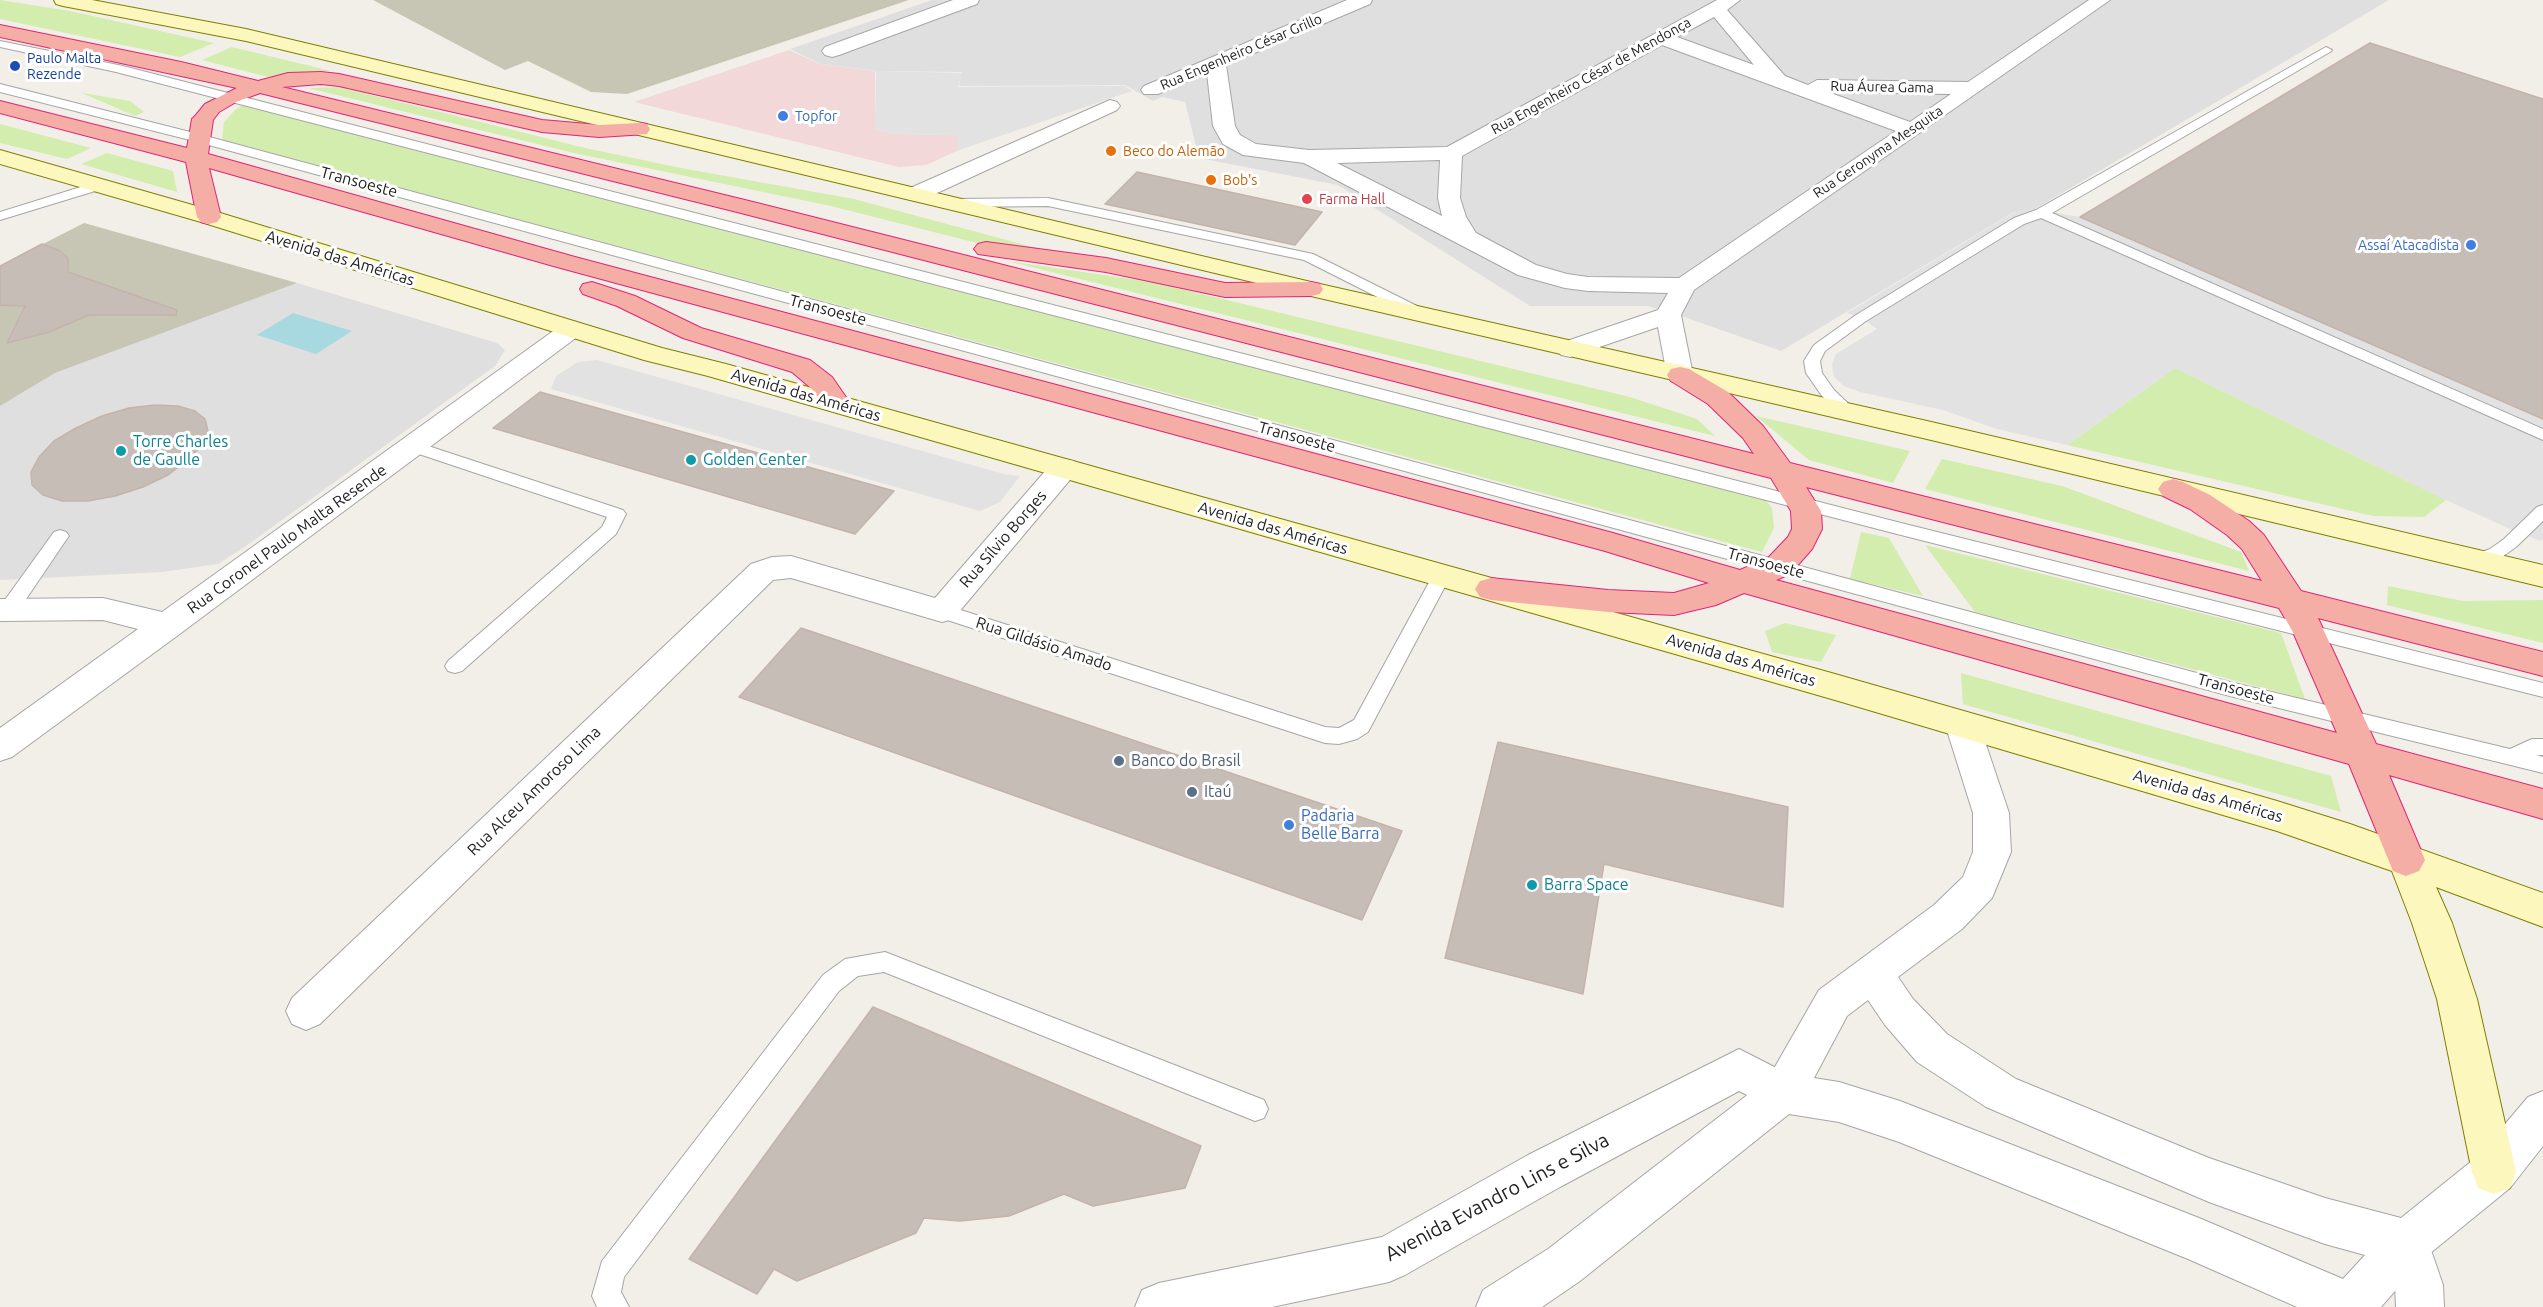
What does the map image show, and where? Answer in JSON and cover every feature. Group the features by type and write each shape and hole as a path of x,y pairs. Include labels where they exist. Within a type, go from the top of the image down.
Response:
{"highway":[{"path":"0,31 181,68 745,207 2291,601 2540,684"},
{"path":"209,217 197,148 203,119 212,108 229,98 288,79 339,80 542,126 590,131 639,129"},
{"path":"0,107 111,134 197,148 566,262 1613,543 1744,582 2543,804"},
{"path":"745,207 773,206 824,211 981,249 1106,265 1225,290 1311,289"},
{"path":"566,262 571,278 580,284 626,301 692,333 801,366 822,383 836,403"},
{"path":"1491,590 1608,601 1674,604 1706,597 1779,566 1801,542 1806,529 1806,511 1803,503 1754,432 1718,398 1680,375"},
{"path":"2173,489 2200,502 2238,528 2253,542 2291,601 2309,632 2348,718 2406,860"}],"main road":[{"path":"63,0 246,35 1311,289 1848,412 2543,576"},
{"name":"Avenida das Américas","path":"0,157 209,217 653,354 836,403 2277,816 2543,910"},
{"path":"2406,860 2432,923 2457,999 2493,1172"}],"street":[{"path":"832,51 970,0"},
{"name":"Rua Engenheiro César Grillo","path":"1151,90 1363,0"},
{"name":"Rua Geronyma Mesquita","path":"1668,315 1684,286 2101,0"},
{"name":"Rua Áurea Gama","path":"1724,4 1784,83"},
{"name":"Rua Engenheiro César de Mendonça","path":"1451,153 1724,4"},
{"name":"Rua Áurea Gama","path":"1660,38 1911,129"},
{"path":"1216,63 1224,126 1231,139 1251,150 1309,157 1451,153 1449,198 1454,217 1467,238"},
{"name":"Rua Áurea Gama","path":"1784,83 1973,88"},
{"path":"916,194 1110,106"},
{"path":"1309,157 1527,270 1546,277 1588,284 1684,286"},
{"path":"1570,349 1668,315 1680,375"},
{"name":"Rua Coronel Paulo Malta Resende","path":"0,747 170,625 572,329"},
{"name":"Rua Sílvio Borges","path":"942,611 1064,468"},
{"name":"Rua Gildásio Amado","path":"762,572 772,568 791,567 942,611"},
{"name":"Rua Alceu Amoroso Lima","path":"306,1011 762,572"},
{"path":"5,609 103,609 170,625"},
{"path":"1500,1307 1564,1265 1783,1093 1833,1003 1948,917 1978,887 1992,852 1991,813 1962,724"},
{"path":"1872,972 1899,1012 1932,1048 2001,1093 2210,1180 2325,1221 2407,1243"},
{"name":"Avenida Evandro Lins e Silva","path":"1159,1307 1389,1259 1544,1171 1739,1069 1783,1093"},
{"path":"1783,1093 1839,1102 1900,1122 2199,1241 2351,1307 2407,1243 2493,1172 2543,1112"},
{"path":"2407,1243 2419,1285 2420,1307"}],"lane":[{"path":"0,44 119,69 2309,632 2540,684"},
{"path":"0,49 95,68 119,69"},
{"path":"1848,412 1828,393 1814,373 1812,360 1819,348 1861,318 2019,221 2041,213 2326,50"},
{"name":"Transoeste","path":"0,81 59,95 83,109"},
{"name":"Transoeste","path":"0,88 83,109 197,148 1779,566 2230,689 2543,765"},
{"path":"0,216 100,185"},
{"path":"956,203 1048,202 1308,257 1421,314"},
{"path":"2041,213 2543,435"},
{"path":"413,446 617,514 610,530 455,666"},
{"path":"2477,560 2496,553 2510,543 2543,511"},
{"path":"5,609 60,536"},
{"name":"Rua Gildásio Amado","path":"942,611 1325,735 1339,736 1350,734 1361,726 1442,576"},
{"path":"2513,758 2532,747 2543,747"},
{"path":"615,1307 606,1296 612,1271 831,983 853,966 885,962 1255,1109"}],"shaded area":[{"path":"373,0 909,0 627,94 591,92 528,61 505,70"},
{"path":"932,0 2389,0 2035,209 2014,212 1781,351 1647,306 1530,306 1338,185 1199,158 1185,102 1162,97 1153,101 1125,85 959,86 962,72 877,71 821,64 790,49"},
{"name":"Topfor","path":"789,50 820,64 875,71 875,129 897,134 957,135 959,150 926,165 899,167 634,102"},
{"name":"Beco do Alemão","path":"876,71 962,73 958,87 1125,86 1132,91 959,150 957,135 898,134 875,129"},
{"path":"2035,209 2080,217 2543,419 2543,539 2541,541 2519,533 2446,500 2175,368 2067,445 1997,429 1943,410 1860,392 1844,386 1834,377 1832,364 1836,354 1877,329 1861,318 1847,313 2015,212"},
{"path":"84,223 297,283 55,373 0,406 0,266"},
{"path":"297,283 497,343 505,350 495,366 218,564 162,572 0,580 0,406 55,373"},
{"path":"597,360 1004,474 1020,476 1000,502 980,511 551,389 556,376 578,362"}],"green space":[{"path":"0,0 70,11 214,43 180,57 0,19"},
{"path":"232,47 331,71 293,72 268,77 202,60"},
{"path":"340,87 585,148 854,199 1051,252 977,243 831,206 574,153 308,88"},
{"path":"82,93 130,101 144,112 135,116"},
{"path":"245,103 1762,495 1772,508 1774,528 1762,552 222,140 224,122"},
{"path":"0,124 91,148 67,159 0,143"},
{"path":"107,153 173,171 177,192 81,164"},
{"path":"1007,261 1152,282 1630,397 1697,419 1715,436"},
{"path":"2175,368 2446,500 2424,517 2373,516 2067,445"},
{"path":"1756,416 1910,451 1893,483 1809,460"},
{"path":"1942,459 2062,486 2241,552 2249,571 1925,489"},
{"path":"1861,532 1889,538 1923,596 1850,579"},
{"path":"1925,545 2281,633 2305,699 1975,612"},
{"path":"2388,586 2463,601 2543,600 2543,643 2387,605"},
{"path":"1785,623 1836,635 1821,662 1772,652 1765,631"},
{"path":"1961,673 2331,776 2341,812 1963,704"}],"water":[{"path":"293,313 352,331 316,354 257,335"}],"building":[{"path":"2370,43 2543,99 2543,419 2080,217"},
{"path":"1137,172 1322,212 1295,245 1105,204"},
{"path":"42,244 60,251 68,258 68,272 177,310 176,315 89,315 49,332 7,343 25,306 0,305 0,266"},
{"name":"Golden Center","path":"540,392 894,491 855,534 493,428"},
{"name":"Torre Charles de Gaulle","path":"155,405 178,406 195,411 205,419 208,431 202,445 188,460 168,475 143,487 115,496 88,501 62,501 43,495 32,485 31,472 39,457 54,441 102,416 129,408"},
{"path":"801,628 1402,831 1362,920 739,697"},
{"name":"Barra Space","path":"1498,742 1788,807 1783,907 1604,864 1583,994 1445,958"},
{"path":"873,1007 1201,1146 1185,1188 1093,1206 1064,1194 1009,1216 960,1221 924,1218 916,1233 797,1281 774,1269 757,1294 689,1259"}],"place":[{"name":"Paulo Malta Rezende","path":"15,66"},
{"name":"Topfor","path":"783,116"},
{"name":"Beco do Alemão","path":"1111,151"},
{"name":"Bob's","path":"1211,180"},
{"name":"Farma Hall","path":"1307,199"},
{"name":"Assaí Atacadista","path":"2471,245"},
{"name":"Torre Charles de Gaulle","path":"121,451"},
{"name":"Golden Center","path":"691,460"},
{"name":"Banco do Brasil","path":"1119,761"},
{"name":"Itaú","path":"1192,792"},
{"name":"Padaria Belle Barra","path":"1289,825"},
{"name":"Barra Space","path":"1532,885"}]}
